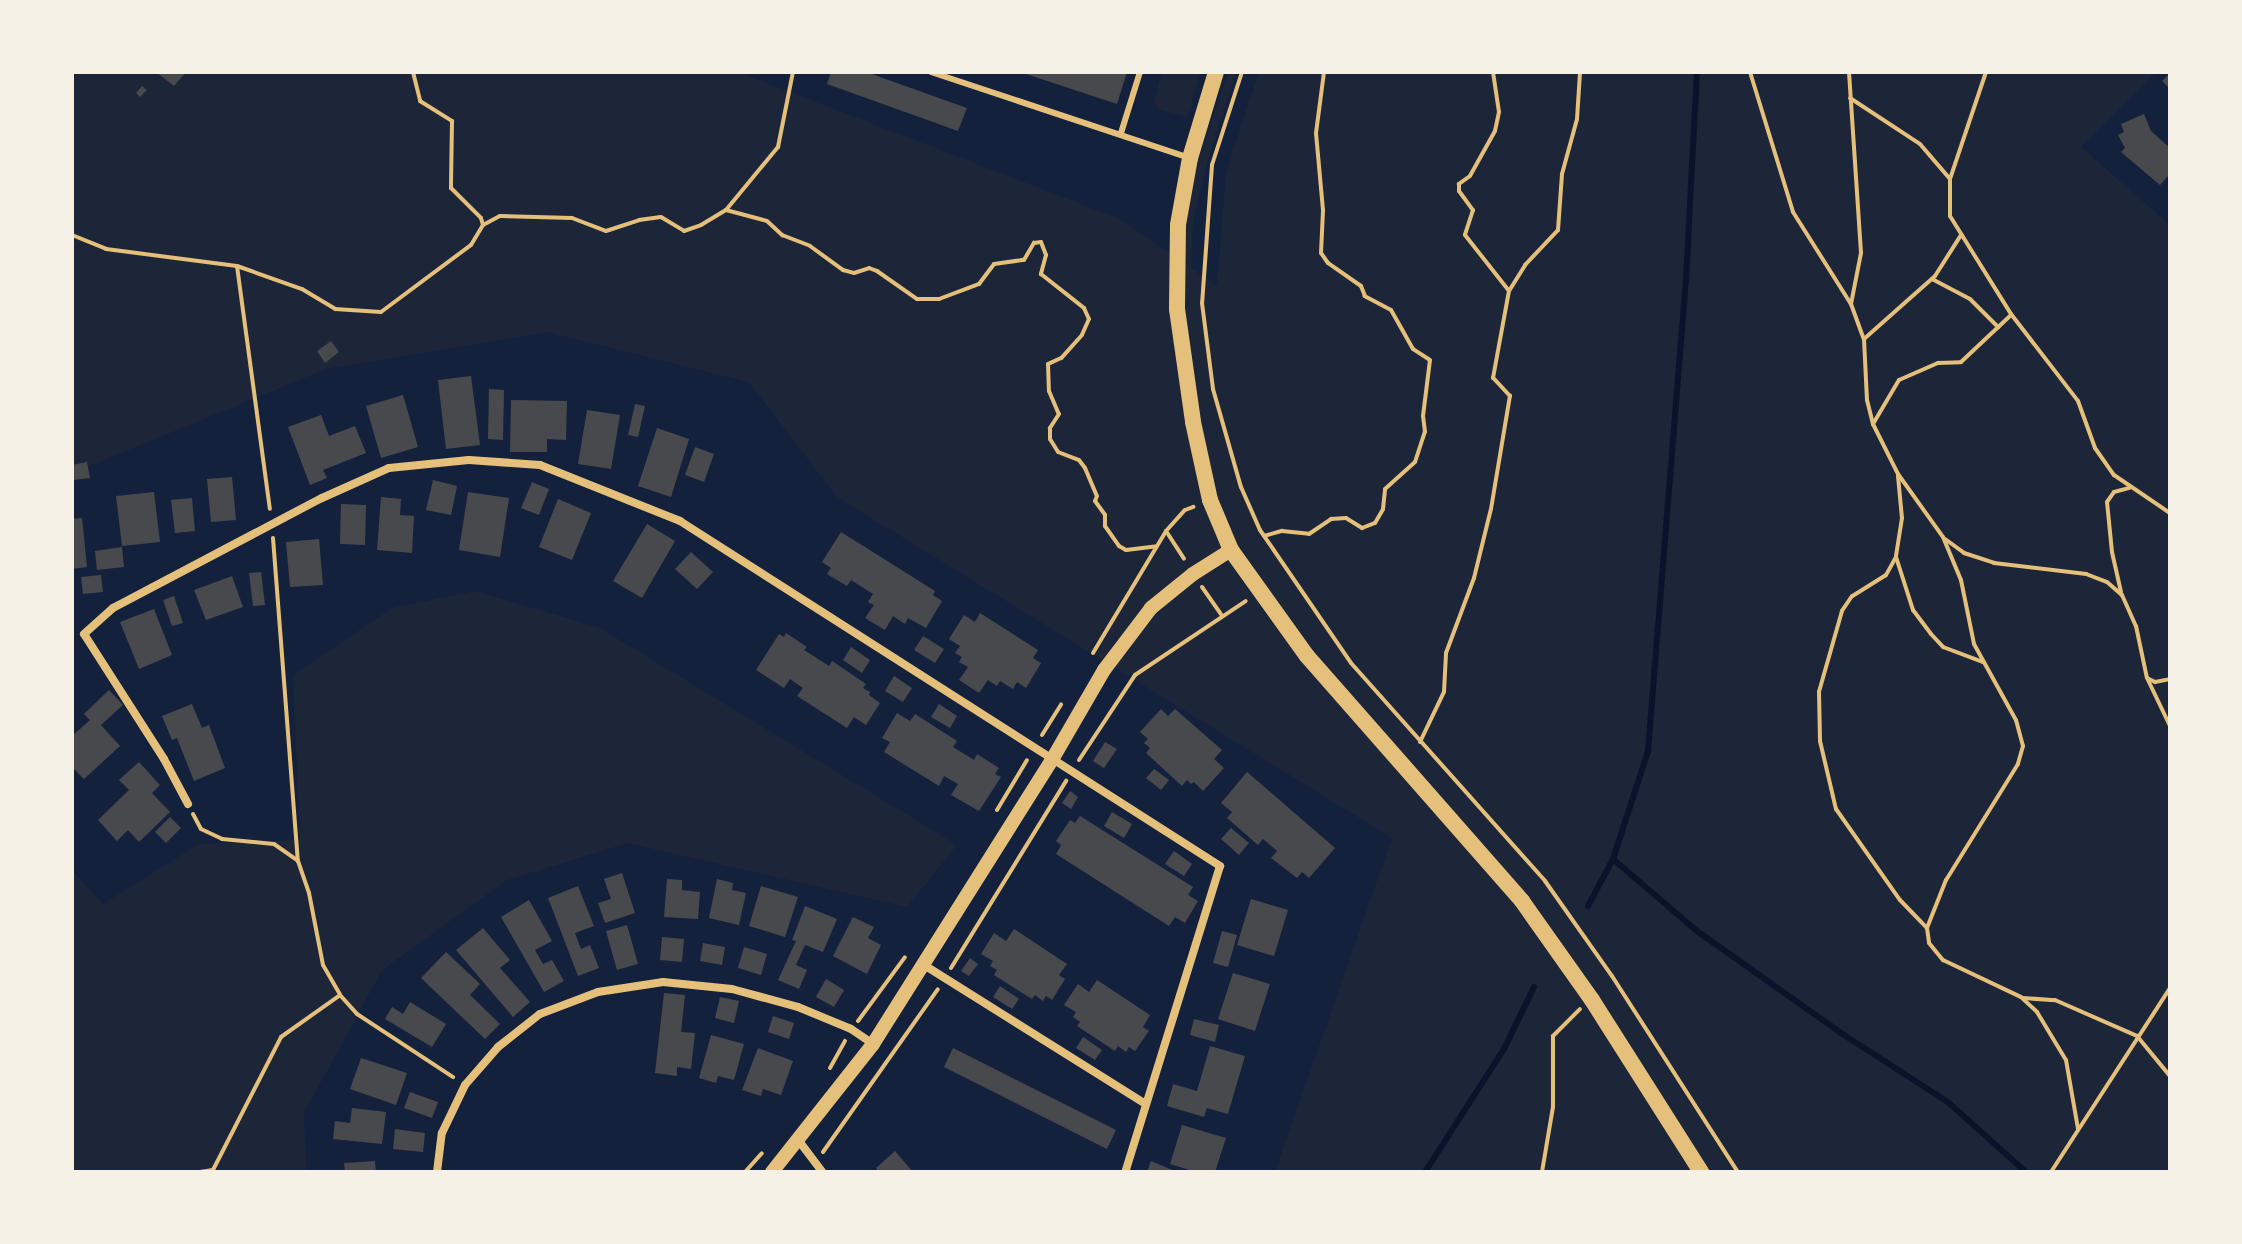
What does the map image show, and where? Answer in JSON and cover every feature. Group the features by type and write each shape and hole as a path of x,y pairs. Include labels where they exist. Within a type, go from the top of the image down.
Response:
{"main road":[{"path":"1216,72 1190,158 1178,225 1177,309 1193,422 1210,500 1231,550 1307,656 1522,901 1592,1000 1701,1172"}],"street":[{"path":"188,804 84,634 113,608 273,524 389,468 469,460 540,465 680,521 1220,866 1125,1172"},
{"path":"772,1172 873,1044 1053,758 1104,670 1151,608 1193,574 1231,550"},
{"path":"924,965 1144,1103"},
{"path":"437,1172 442,1133 465,1085 498,1047 540,1014 598,992 663,982 732,989 798,1007 851,1029 873,1044"},
{"path":"799,1141 822,1172"}],"lane":[{"path":"931,72 1190,158"},
{"path":"1121,133 1140,72"}],"path":[{"path":"413,72 420,101 452,121 451,188 481,218 483,225"},
{"path":"72,235 106,249 237,266 302,289 335,309 381,312 471,245 483,225 500,216 572,218 606,231 661,217 684,231 726,210 778,147 793,72"},
{"path":"1242,72 1212,165 1202,303 1213,389 1241,487 1264,536 1351,663 1545,881 1612,976 1738,1172"},
{"path":"1264,536 1282,531 1309,534 1331,519 1346,518 1362,528 1375,523 1383,509 1385,489 1415,462 1425,432 1423,416 1430,360 1413,349 1391,310 1365,296 1361,286 1328,263 1321,253 1323,210 1316,133 1324,72"},
{"path":"1493,72 1499,112 1495,131 1470,176 1459,184 1459,191 1473,210 1465,235 1509,291"},
{"path":"1420,742 1444,692 1446,653 1474,578 1491,509 1510,396 1493,378 1509,291 1525,265 1558,230 1562,174 1577,119 1580,72"},
{"path":"1750,72 1793,212 1851,304 1864,339 1867,400 1873,424 1898,474 1943,537 1961,580 1974,644 2016,720 2023,746 2018,764 1946,880 1927,928 1929,943 1943,960 2021,997 2055,1000 2137,1036 2170,1076"},
{"path":"1849,72 1861,253 1851,304"},
{"path":"1986,72 1950,179 1950,216 2011,314 2078,401 2095,448 2114,475 2170,513"},
{"path":"1850,98 1920,144 1950,179"},
{"path":"726,210 767,221 782,235 810,246 843,270 854,273 869,268 877,271 917,299 939,299 979,284 994,264 1024,260 1034,243 1041,242 1046,255 1041,274 1084,308 1089,319 1082,335 1061,358 1048,364 1045,371 1059,414 1050,428 1050,439 1058,452 1079,460 1085,468 1097,496 1095,501 1105,515 1105,526 1119,546 1126,550 1157,546 1091,655"},
{"path":"1864,339 1932,279 1961,235"},
{"path":"237,266 273,524 284,720 298,861 309,893 323,965 340,995 357,1014 465,1085"},
{"path":"1932,279 1970,299 1998,327"},
{"path":"1873,424 1899,380 1938,363 1961,362 2011,314"},
{"path":"1898,474 1902,518 1896,557 1886,575 1852,596 1842,611 1819,692 1820,741 1836,809 1900,900 1927,928"},
{"path":"2129,487 2114,492 2107,502 2112,552 2122,595 2136,626 2147,678 2170,726"},
{"path":"1943,537 1964,553 1994,563 2086,574 2107,582 2122,595"},
{"path":"1896,557 1913,610 1931,634 1943,647 1985,662"},
{"path":"815,1163 866,1095 945,978 1135,675 1221,614 1260,593"},
{"path":"2147,678 2155,682 2170,679"},
{"path":"993,817 1068,695"},
{"path":"188,804 201,829 222,839 274,844 298,861"},
{"path":"825,1078 851,1029 877,998 911,947"},
{"path":"1542,1172 1553,1107 1553,1036 1569,1016 1592,1000 1612,976"},
{"path":"2051,1172 2170,988"},
{"path":"200,1172 213,1170 281,1037 340,995"},
{"path":"2021,997 2053,1033 2066,1060 2078,1129"},
{"path":"745,1172 765,1151"}],"shaded area":[{"path":"72,72 738,72 1120,219 1182,262 1186,216 1199,159 1228,72 1236,72 1207,163 1193,220 1191,268 1217,286 1226,173 1259,72 2157,72 2081,147 2170,225 2170,1172 1275,1172 1392,838 837,497 749,382 547,332 326,369 72,473"},
{"path":"1162,72 1201,72 1187,117 1159,109 1154,102"},
{"path":"475,591 600,628 957,845 907,907 628,843 507,880 382,970 304,1113 306,1172 72,1172 72,870 103,904 199,844 300,840 293,675 392,608"}],"building":[{"path":"156,72 186,72 174,86"},
{"path":"831,72 866,72 967,108 958,131 827,84"},
{"path":"1020,72 1127,72 1117,104"},
{"path":"2170,73 2170,89 2162,81"},
{"path":"142,86 147,90 140,97 136,93"},
{"path":"2144,114 2151,131 2170,148 2170,174 2160,185 2121,152 2125,148 2118,135 2124,132 2121,124"},
{"path":"331,341 339,352 325,363 317,351"},
{"path":"471,376 480,445 446,449 438,380"},
{"path":"489,389 504,390 503,440 488,439"},
{"path":"403,395 418,447 381,458 366,406"},
{"path":"511,400 567,401 566,440 547,439 547,452 510,452"},
{"path":"635,404 645,406 638,437 628,435"},
{"path":"587,410 620,415 611,469 578,464"},
{"path":"321,415 329,436 355,426 366,453 323,470 327,478 310,485 288,427"},
{"path":"657,428 689,439 671,497 638,486"},
{"path":"695,447 714,454 704,482 685,475"},
{"path":"87,462 90,478 73,480 72,465"},
{"path":"232,477 236,520 211,522 207,479"},
{"path":"433,480 457,486 451,515 426,510"},
{"path":"532,482 549,489 539,515 521,508"},
{"path":"154,492 160,542 122,546 116,496"},
{"path":"468,492 509,498 500,557 459,550"},
{"path":"381,497 401,499 400,515 414,516 412,553 377,550"},
{"path":"192,498 195,531 175,533 171,500"},
{"path":"558,499 591,513 572,560 539,547"},
{"path":"341,504 366,505 365,545 340,544"},
{"path":"82,518 87,567 72,569 72,519"},
{"path":"647,524 675,541 642,598 613,581"},
{"path":"841,532 935,591 933,595 942,601 926,628 908,618 905,624 893,616 885,630 865,618 874,605 868,602 873,594 851,580 847,586 827,574 831,568 822,562"},
{"path":"319,539 323,585 290,587 286,542"},
{"path":"122,547 124,567 97,570 95,551"},
{"path":"691,552 713,572 697,589 675,569"},
{"path":"261,572 265,605 253,606 249,573"},
{"path":"101,575 103,592 83,594 81,577"},
{"path":"232,576 243,607 206,620 194,590"},
{"path":"174,596 183,623 172,626 163,600"},
{"path":"154,609 172,655 139,669 120,622"},
{"path":"980,613 1038,650 1033,658 1041,663 1026,688 1017,682 1013,689 1000,681 997,686 988,680 979,693 959,680 968,667 959,662 962,657 955,653 960,646 949,639 964,615 975,622"},
{"path":"786,633 807,647 804,650 829,666 832,661 866,684 863,688 880,703 866,725 854,717 847,728 797,696 803,688 790,679 784,688 756,670 779,634 784,637"},
{"path":"923,636 944,649 935,663 914,650"},
{"path":"851,647 870,660 862,673 843,660"},
{"path":"894,676 912,688 903,702 885,691"},
{"path":"109,690 123,705 101,725 120,746 84,779 72,767 72,736 90,720 84,714"},
{"path":"192,704 202,728 209,725 225,768 194,781 177,738 172,740 162,716"},
{"path":"939,704 957,716 950,728 931,717"},
{"path":"1161,709 1168,716 1175,709 1222,750 1214,759 1224,768 1203,791 1187,780 1182,786 1146,753 1150,748 1144,743 1148,739 1140,732"},
{"path":"897,713 910,721 915,714 957,741 953,747 974,760 977,754 999,768 995,774 1001,777 979,811 951,795 958,784 944,776 939,786 884,752 890,742 882,738"},
{"path":"1105,742 1117,749 1104,768 1093,761"},
{"path":"139,762 160,785 152,793 170,812 139,842 128,830 117,841 98,820 129,790 119,780"},
{"path":"1154,769 1169,780 1161,790 1146,778"},
{"path":"1247,772 1335,848 1309,878 1302,872 1297,878 1271,858 1277,851 1263,839 1258,845 1227,818 1232,812 1221,803"},
{"path":"1070,791 1078,797 1071,809 1062,803"},
{"path":"1112,812 1132,824 1124,838 1104,826"},
{"path":"1080,816 1193,887 1188,895 1198,901 1185,923 1175,917 1169,926 1056,854 1061,845 1056,841 1070,820 1075,823"},
{"path":"170,817 181,828 166,843 155,832"},
{"path":"1231,828 1249,843 1239,855 1221,839"},
{"path":"1174,851 1192,864 1184,876 1165,864"},
{"path":"622,873 635,913 605,923 598,903 611,899 604,879"},
{"path":"667,879 682,880 682,890 700,892 698,919 664,917"},
{"path":"717,879 733,883 732,890 746,893 739,925 709,918"},
{"path":"578,886 594,926 575,933 581,949 590,945 599,968 578,976 548,898"},
{"path":"761,886 798,897 785,937 749,926"},
{"path":"1251,899 1288,910 1274,956 1237,945"},
{"path":"529,900 552,941 535,950 543,964 552,960 564,981 544,992 501,917"},
{"path":"805,906 837,919 823,952 805,945 796,965 807,970 799,989 778,980 796,941 792,940"},
{"path":"853,917 874,927 868,938 881,945 867,974 833,956"},
{"path":"627,925 638,964 617,970 606,931"},
{"path":"483,928 510,960 500,968 530,1002 513,1017 456,950"},
{"path":"1014,929 1067,964 1059,975 1065,979 1052,1000 1046,996 1043,1001 1035,995 1032,999 994,975 997,970 990,966 993,961 981,954 994,933 1006,941"},
{"path":"1222,931 1237,935 1228,967 1213,963"},
{"path":"662,937 684,939 682,962 660,960"},
{"path":"703,943 725,947 722,965 700,961"},
{"path":"744,947 767,954 761,975 738,968"},
{"path":"446,952 480,984 470,995 500,1024 485,1039 421,978"},
{"path":"970,958 978,964 969,976 961,971"},
{"path":"1233,973 1270,984 1255,1031 1218,1019"},
{"path":"826,979 844,990 834,1007 816,997"},
{"path":"1097,980 1150,1015 1143,1027 1149,1031 1135,1051 1129,1047 1126,1052 1118,1046 1115,1051 1077,1026 1080,1022 1073,1017 1076,1012 1064,1005 1078,984 1089,992"},
{"path":"1000,986 1019,999 1012,1009 993,997"},
{"path":"664,993 685,995 681,1032 695,1033 691,1069 677,1067 677,1076 655,1073"},
{"path":"720,997 739,1001 734,1023 715,1018"},
{"path":"410,1002 446,1024 432,1047 385,1019 392,1007 403,1014"},
{"path":"773,1016 794,1023 789,1039 768,1032"},
{"path":"1194,1019 1219,1025 1215,1042 1190,1035"},
{"path":"711,1035 744,1044 734,1080 718,1076 716,1083 699,1078"},
{"path":"1083,1037 1102,1050 1095,1060 1076,1048"},
{"path":"1210,1046 1245,1056 1228,1114 1207,1108 1204,1117 1167,1106 1173,1084 1197,1091"},
{"path":"758,1048 793,1061 781,1095 763,1089 761,1096 742,1090"},
{"path":"953,1048 1116,1130 1107,1149 944,1067"},
{"path":"361,1058 407,1073 396,1105 350,1089"},
{"path":"410,1092 438,1102 432,1118 404,1108"},
{"path":"352,1108 386,1112 382,1144 333,1139 335,1121 350,1123"},
{"path":"1182,1125 1226,1138 1215,1172 1196,1172 1170,1164"},
{"path":"395,1129 425,1133 423,1152 393,1149"},
{"path":"895,1151 913,1172 879,1172 876,1168"},
{"path":"375,1161 376,1172 345,1172 344,1163"},
{"path":"1151,1161 1177,1172 1147,1172"}],"waterway":[{"path":"1588,906 1613,859 1648,751 1686,280 1697,72"},
{"path":"1613,859 1697,931 1841,1033 1949,1103 2026,1172"},
{"path":"1425,1172 1504,1049 1534,987"}]}
